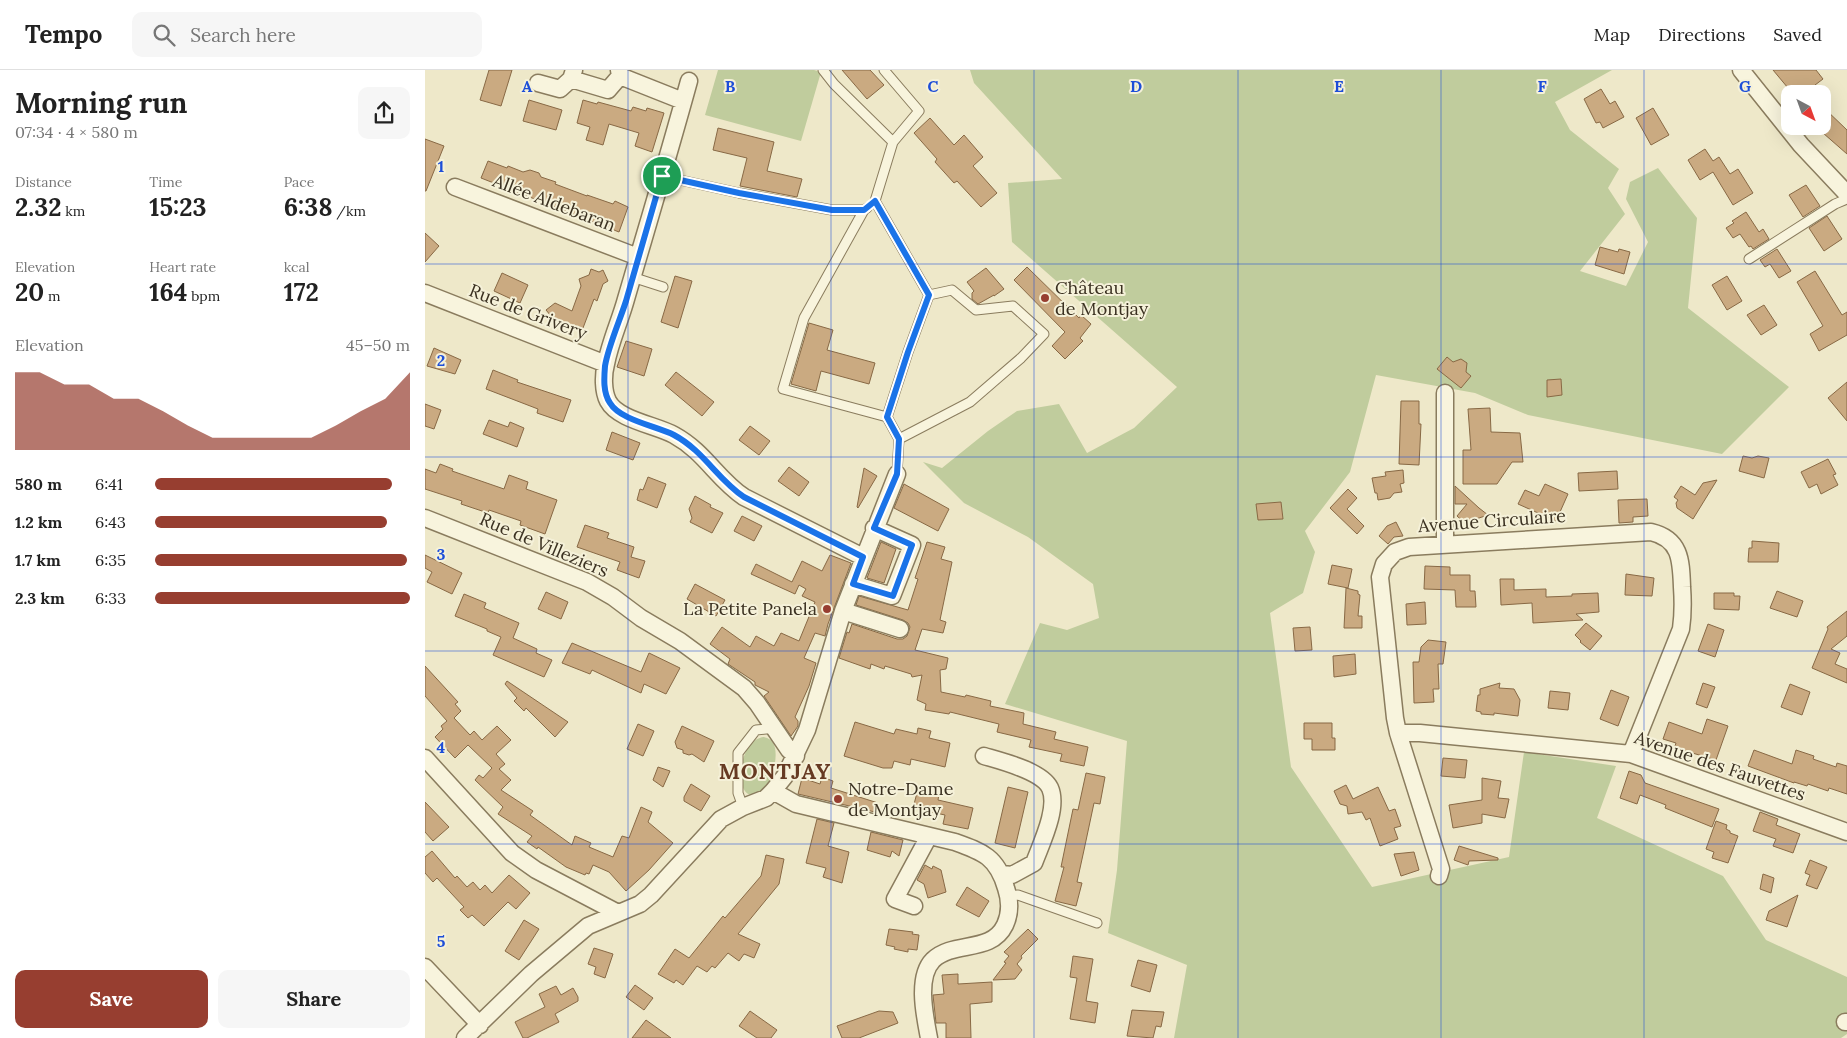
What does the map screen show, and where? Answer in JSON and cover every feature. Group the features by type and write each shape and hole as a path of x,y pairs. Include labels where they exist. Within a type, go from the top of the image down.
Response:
{"street":[{"path":"1741,70 1801,145 1847,194"},
{"path":"538,83 560,89 572,75 608,90 620,73 683,101"},
{"path":"689,81 633,277 605,364 605,393 615,411 672,434 687,443 708,461 731,488 744,497 863,557"},
{"name":"Allée Aldebaran","path":"455,187 638,256"},
{"name":"Rue de Grivery","path":"425,293 605,364"},
{"path":"1445,392 1445,544"},
{"path":"465,1038 531,974 588,926 641,904 721,819 765,798 785,776 807,730 843,611 874,528 897,474"},
{"name":"Rue de Villeziers","path":"425,518 578,578 613,597 641,618 680,641 743,688 757,703 795,756"},
{"path":"853,584 893,596 912,545 874,528"},
{"name":"Avenue Circulaire","path":"1439,876 1441,870 1398,733 1380,577 1384,564 1395,552 1409,547 1445,544 1651,532 1662,534 1675,547 1681,559 1684,612 1681,629 1631,754"},
{"path":"843,611 900,629"},
{"name":"Avenue des Fauvettes","path":"1398,733 1420,733 1631,754 1847,832"},
{"path":"984,756 1017,765 1033,773 1049,786 1053,799 1048,826 1034,863 1012,875 1002,874"},
{"path":"425,758 512,853 553,880 618,913"},
{"path":"773,791 796,804 929,836 980,851 993,861 1002,874 1009,896 1010,910 1002,932 989,942 947,951 932,961 925,975 923,991 924,1011 929,1038"},
{"path":"914,906 895,899 929,836"},
{"path":"425,967 480,1025"}],"lane":[{"path":"823,70 834,84 893,142"},
{"path":"884,70 919,111 893,142 875,201 864,210 804,318 783,389 887,417 899,439 897,474"},
{"path":"662,176 739,193 832,210 864,210"},
{"path":"1749,259 1847,198"},
{"path":"875,201 929,295"},
{"path":"633,277 663,287"},
{"path":"899,439 969,402 1021,358 1044,334 1013,306 976,310 953,290 929,295"},
{"path":"887,417 929,295"},
{"path":"743,807 738,793 738,753 756,730 775,728"},
{"path":"1009,896 1018,895 1097,923"}],"green space":[{"path":"718,70 814,70 821,72 801,141 705,115"},
{"path":"970,70 1612,70 1555,102 1570,130 1619,169 1608,188 1625,214 1580,271 1626,286 1648,242 1626,199 1630,182 1658,168 1697,218 1688,308 1789,387 1722,454 1528,415 1475,393 1376,375 1350,472 1305,531 1315,552 1303,593 1270,613 1291,767 1372,887 1509,857 1524,752 1616,766 1597,818 1723,876 1766,940 1847,977 1847,1034 1841,1038 1174,1038 1187,965 1108,933 1117,870 1127,741 1005,704 1040,623 1067,630 1099,618 1093,584 1028,537 964,503 923,462 942,468 988,431 1017,411 1059,404 1087,453 1134,428 1177,387 1012,242 1008,183 1062,179 974,83"},
{"path":"764,737 773,743 776,756 775,765 769,782 764,789 758,794 752,795 746,792 742,786 741,766 749,747 756,740"}],"building":[{"path":"489,70 512,70 501,106 480,100"},
{"path":"842,70 870,70 884,85 867,99"},
{"path":"1773,70 1816,70 1823,79 1815,85 1786,85"},
{"path":"1601,89 1610,104 1615,101 1624,117 1603,128 1600,122 1596,123 1584,99"},
{"path":"529,100 562,110 556,130 523,121"},
{"path":"583,100 631,111 633,107 646,111 647,108 664,113 652,152 635,146 639,133 609,124 603,145 586,140 590,127 577,123"},
{"path":"1653,108 1669,135 1651,145 1636,118"},
{"path":"1831,115 1847,130 1847,154 1825,135 1831,135"},
{"path":"930,118 954,145 964,135 983,157 973,166 997,193 981,207 957,181 954,183 935,162 937,159 914,133"},
{"path":"718,128 774,142 767,171 802,179 797,197 740,186 747,158 713,150"},
{"path":"425,139 444,146 426,191 425,191"},
{"path":"1705,149 1713,161 1719,157 1730,174 1738,169 1753,193 1733,205 1713,172 1700,180 1688,160"},
{"path":"488,161 523,172 530,170 539,173 541,177 556,182 555,184 587,196 613,204 615,201 628,207 619,232 481,178"},
{"path":"1806,185 1820,206 1803,217 1789,195"},
{"path":"1746,212 1759,232 1763,229 1769,239 1753,249 1751,246 1749,247 1740,234 1733,238 1726,228 1734,223 1732,221"},
{"path":"1827,216 1842,239 1824,251 1809,228"},
{"path":"425,233 439,246 425,262"},
{"path":"1600,247 1618,252 1619,249 1630,252 1624,274 1595,265"},
{"path":"1777,249 1791,271 1779,278 1770,264 1765,267 1760,260"},
{"name":"Château de Montjay","path":"1027,267 1079,318 1081,315 1091,324 1080,338 1083,341 1065,359 1052,346 1065,332 1014,280"},
{"path":"986,268 1004,289 978,304 972,299 974,291 967,282"},
{"path":"591,269 599,272 603,270 608,281 603,284 597,301 594,299 583,328 576,326 575,330 556,322 546,310 555,303 572,311 581,286 579,279 589,275"},
{"path":"1815,271 1842,315 1847,312 1847,335 1819,351 1810,334 1823,326 1797,282"},
{"path":"502,273 528,285 520,303 494,291"},
{"path":"675,276 692,281 678,328 661,322"},
{"path":"1727,276 1742,301 1727,310 1712,285"},
{"path":"1764,305 1777,325 1761,335 1747,315"},
{"path":"809,323 833,330 827,350 875,363 869,384 821,371 816,391 791,384"},
{"path":"626,341 652,349 644,376 617,367"},
{"path":"434,348 461,360 455,374 427,366"},
{"path":"1447,357 1453,362 1461,359 1467,363 1466,372 1471,376 1461,388 1437,369"},
{"path":"493,370 518,380 517,382 571,400 563,422 537,413 538,409 486,389"},
{"path":"676,372 714,402 702,416 665,385"},
{"path":"1561,379 1562,395 1547,397 1547,380"},
{"path":"1847,382 1847,421 1828,398"},
{"path":"1401,401 1419,401 1419,424 1421,424 1419,465 1399,464"},
{"path":"425,404 441,410 434,429 425,426"},
{"path":"1490,408 1491,432 1520,433 1523,462 1512,462 1497,484 1463,484 1463,450 1471,450 1468,409"},
{"path":"489,420 508,427 510,422 524,428 517,447 483,434"},
{"path":"750,426 770,441 759,455 739,440"},
{"path":"612,432 640,443 633,460 606,450"},
{"path":"1743,456 1769,458 1764,478 1739,471"},
{"path":"1828,459 1836,474 1833,475 1838,485 1821,494 1817,484 1809,488 1801,472"},
{"path":"440,464 453,469 452,471 504,489 509,475 528,482 526,489 557,500 545,534 520,525 521,521 489,510 488,513 461,504 462,501 425,489 425,469 436,473"},
{"path":"789,467 809,482 799,496 778,481"},
{"path":"864,468 877,476 858,508 857,507"},
{"path":"1403,470 1404,483 1400,484 1402,492 1394,493 1390,498 1378,500 1372,478 1386,476 1385,472"},
{"path":"1617,471 1618,489 1579,491 1578,473"},
{"path":"648,477 666,484 657,508 637,500 640,489 643,490"},
{"path":"1717,480 1693,519 1677,508 1676,503 1678,500 1674,497 1681,486 1695,495 1703,483"},
{"path":"904,484 949,509 938,531 894,508"},
{"path":"1545,484 1568,494 1556,521 1518,504 1525,490 1539,496"},
{"path":"1455,486 1488,515 1473,520 1468,526 1457,516 1467,504 1455,504"},
{"path":"1348,489 1357,498 1347,509 1364,526 1357,534 1330,508"},
{"path":"695,496 711,505 710,507 723,513 712,533 690,522 692,518 689,509"},
{"path":"1647,499 1648,516 1633,517 1633,522 1619,523 1618,500"},
{"path":"1281,502 1283,519 1258,520 1256,504"},
{"path":"742,516 762,526 754,541 734,531"},
{"path":"1396,522 1403,536 1394,537 1388,544 1379,536 1387,526"},
{"path":"585,525 609,533 607,538 634,547 631,557 645,561 639,578 617,570 620,562 577,547"},
{"path":"1752,541 1779,543 1778,562 1748,562 1749,548 1752,548"},
{"path":"881,542 896,549 884,583 867,578"},
{"path":"927,542 945,547 941,559 952,562 940,620 946,622 943,633 922,629 915,650 948,658 946,669 940,670 941,692 991,701 990,706 1024,713 1023,724 1056,732 1054,739 1088,747 1084,766 1060,761 1062,754 1029,747 1031,740 997,732 999,724 950,712 949,714 925,710 926,704 917,700 922,675 912,677 911,674 885,666 884,669 871,664 870,669 839,658 847,632 849,633 852,624 897,639 903,639 907,636 910,627 908,623 856,605 859,596 908,610 918,579 915,578"},
{"path":"425,555 462,573 452,594 427,582 432,572 425,568"},
{"path":"830,555 851,563 825,636 815,633 804,658 816,663 809,686 795,717 798,721 798,726 791,736 764,696 769,692 755,685 755,682 728,664 730,659 710,644 722,627 750,647 756,636 774,646 781,633 799,641 815,602 802,596 806,589 799,585 795,594 751,574 756,564 792,582 802,561 822,571"},
{"path":"1332,565 1352,569 1348,588 1328,584"},
{"path":"1425,566 1450,567 1450,575 1470,575 1470,591 1475,591 1476,607 1456,607 1455,590 1424,589"},
{"path":"1626,574 1654,578 1652,596 1625,595"},
{"path":"1500,579 1514,579 1514,590 1546,589 1546,597 1598,593 1599,612 1576,614 1583,620 1533,623 1532,603 1501,605"},
{"path":"695,584 725,600 716,616 687,599"},
{"path":"1346,588 1358,591 1360,595 1358,616 1362,616 1362,628 1344,628"},
{"path":"1777,591 1803,601 1797,617 1770,608"},
{"path":"546,592 568,602 561,619 538,609"},
{"path":"1714,593 1734,593 1734,596 1740,596 1739,610 1714,609"},
{"path":"464,594 486,603 484,608 519,623 513,638 537,649 536,653 552,660 544,677 493,655 501,637 455,616"},
{"path":"1425,602 1426,624 1407,625 1406,604"},
{"path":"1847,611 1847,636 1831,649 1840,653 1835,664 1847,669 1847,683 1812,668 1828,629 1827,627"},
{"path":"1586,623 1602,636 1590,650 1575,635"},
{"path":"1708,624 1724,630 1715,657 1698,651"},
{"path":"1310,627 1312,650 1295,651 1293,628"},
{"path":"1428,640 1446,642 1443,664 1438,664 1439,689 1433,689 1434,702 1414,703 1413,662 1419,662 1421,647"},
{"path":"572,643 641,672 649,653 680,668 666,694 644,684 641,693 592,670 590,674 562,663"},
{"path":"1355,654 1356,674 1334,677 1333,656"},
{"path":"425,666 458,702 455,704 461,711 454,718 470,735 474,731 482,740 497,726 511,740 496,754 505,764 499,769 511,780 501,790 533,811 530,815 572,845 575,836 591,843 589,847 613,857 622,836 629,838 641,807 652,812 648,822 673,843 649,870 626,891 609,872 593,865 589,874 586,873 585,875 566,867 538,847 537,849 527,842 532,836 498,814 503,807 475,780 479,775 483,778 492,768 468,745 455,758 435,737 443,729 441,726 447,721 425,696"},
{"path":"507,681 568,722 555,737 526,708 524,711 514,701 517,698 505,684"},
{"path":"1500,683 1499,688 1514,689 1520,700 1518,716 1494,713 1494,715 1481,714 1481,712 1476,711 1480,689"},
{"path":"1703,683 1715,687 1707,708 1696,704"},
{"path":"1790,684 1810,692 1802,715 1781,707"},
{"path":"1611,690 1629,697 1618,726 1600,719"},
{"path":"1550,691 1570,693 1568,710 1548,708"},
{"path":"1707,719 1728,726 1716,760 1674,749 1676,743 1663,739 1669,722 1702,734"},
{"path":"855,722 894,734 896,729 917,734 918,728 931,731 929,738 950,743 945,767 911,759 910,765 894,761 892,768 883,768 844,756"},
{"path":"1304,723 1332,723 1332,738 1335,738 1335,750 1312,750 1312,739 1304,739"},
{"path":"638,724 654,731 643,756 627,749"},
{"path":"682,726 714,741 704,762 692,754 683,753 683,750 677,748 675,742"},
{"path":"1754,750 1792,764 1796,750 1814,756 1813,759 1836,767 1837,763 1847,766 1847,794 1829,788 1828,791 1808,784 1807,786 1794,783 1748,766"},
{"path":"1443,758 1467,760 1465,778 1441,776"},
{"path":"658,767 670,771 663,787 653,780"},
{"path":"1629,771 1641,775 1645,783 1719,809 1712,827 1665,808 1666,805 1640,795 1637,804 1620,798"},
{"path":"1086,773 1105,777 1100,804 1094,803 1077,882 1082,883 1076,906 1055,901 1064,867 1061,867 1073,809 1078,810"},
{"name":"Notre-Dame de Montjay","path":"822,777 833,781 831,788 878,803 875,812 798,794 802,778 820,784"},
{"path":"1482,778 1501,781 1498,798 1509,799 1505,818 1482,814 1482,823 1453,828 1449,805 1482,800"},
{"path":"691,784 710,796 701,811 684,801 684,797"},
{"path":"1346,785 1353,799 1378,787 1389,811 1395,809 1401,826 1394,828 1398,839 1380,846 1370,818 1366,820 1362,812 1348,814 1347,806 1340,804 1334,791"},
{"path":"1008,787 1028,792 1015,848 995,843"},
{"path":"918,789 939,794 938,800 973,808 968,829 943,824 945,815 913,808"},
{"path":"425,802 449,827 433,841 425,832"},
{"path":"1760,812 1778,819 1776,825 1800,834 1793,853 1773,846 1776,839 1753,831"},
{"path":"817,819 834,823 828,846 849,852 842,883 823,877 826,868 806,863"},
{"path":"1716,821 1727,825 1726,829 1730,833 1738,836 1728,863 1712,858 1714,852 1706,849"},
{"path":"871,832 903,840 899,856 892,851 890,857 867,850"},
{"path":"1459,846 1498,858 1498,860 1469,861 1468,865 1454,860"},
{"path":"432,851 455,878 457,876 467,887 473,882 480,890 485,885 492,893 509,875 530,893 516,909 508,902 484,926 472,915 468,918 460,910 464,907 437,878 433,882 425,873 425,857"},
{"path":"1414,852 1419,870 1401,876 1394,854"},
{"path":"766,855 784,859 779,884 738,934 760,944 754,958 744,954 739,961 728,953 715,968 712,966 707,972 697,966 683,985 676,980 674,983 658,974 675,949 689,958 723,916 725,918 761,876"},
{"path":"1810,860 1827,867 1817,889 1806,885 1810,875 1805,873"},
{"path":"925,865 932,869 933,866 941,870 946,892 928,898 924,884 917,880"},
{"path":"1763,874 1774,878 1771,893 1760,889"},
{"path":"967,887 989,901 979,917 956,905"},
{"path":"1798,895 1787,927 1766,920 1769,911"},
{"path":"524,920 539,929 519,960 505,951"},
{"path":"889,929 913,932 912,934 919,935 917,950 908,949 908,952 886,945"},
{"path":"1028,929 1038,939 1021,956 1022,958 1017,964 1022,970 1015,979 993,980 1009,956 1004,952"},
{"path":"594,948 613,954 605,978 594,974 596,967 588,964"},
{"path":"1073,956 1093,959 1086,1001 1098,1003 1095,1023 1070,1019 1077,978 1070,977"},
{"path":"1138,960 1157,965 1150,992 1131,986"},
{"path":"958,974 958,984 992,982 992,1002 970,1004 971,1038 946,1038 946,1023 936,1023 933,995 944,994 942,975"},
{"path":"635,985 653,998 644,1010 626,997"},
{"path":"556,986 561,995 573,988 578,1001 555,1014 559,1022 527,1038 523,1038 515,1022 545,1007 539,994"},
{"path":"1132,1010 1164,1012 1161,1027 1156,1026 1153,1038 1127,1036"},
{"path":"750,1011 777,1030 771,1038 757,1038 739,1026"},
{"path":"879,1011 893,1012 898,1023 859,1038 842,1038 837,1026"},
{"path":"646,1020 671,1038 632,1038"}],"place":[{"name":"Château de Montjay","path":"1045,298"},
{"name":"La Petite Panela","path":"827,609"},
{"name":"Notre-Dame de Montjay","path":"838,799"}],"district":[{"name":"MONTJAY","path":"775,771"}],"route":[{"path":"662,176 739,193 832,210 864,210 875,201 929,295 887,417 899,439 897,474 874,528 912,545 893,596 853,584 863,557 762,508 731,488 702,455 687,443 672,434 615,411 609,402 605,393 605,364 626,301 662,176"}]}
